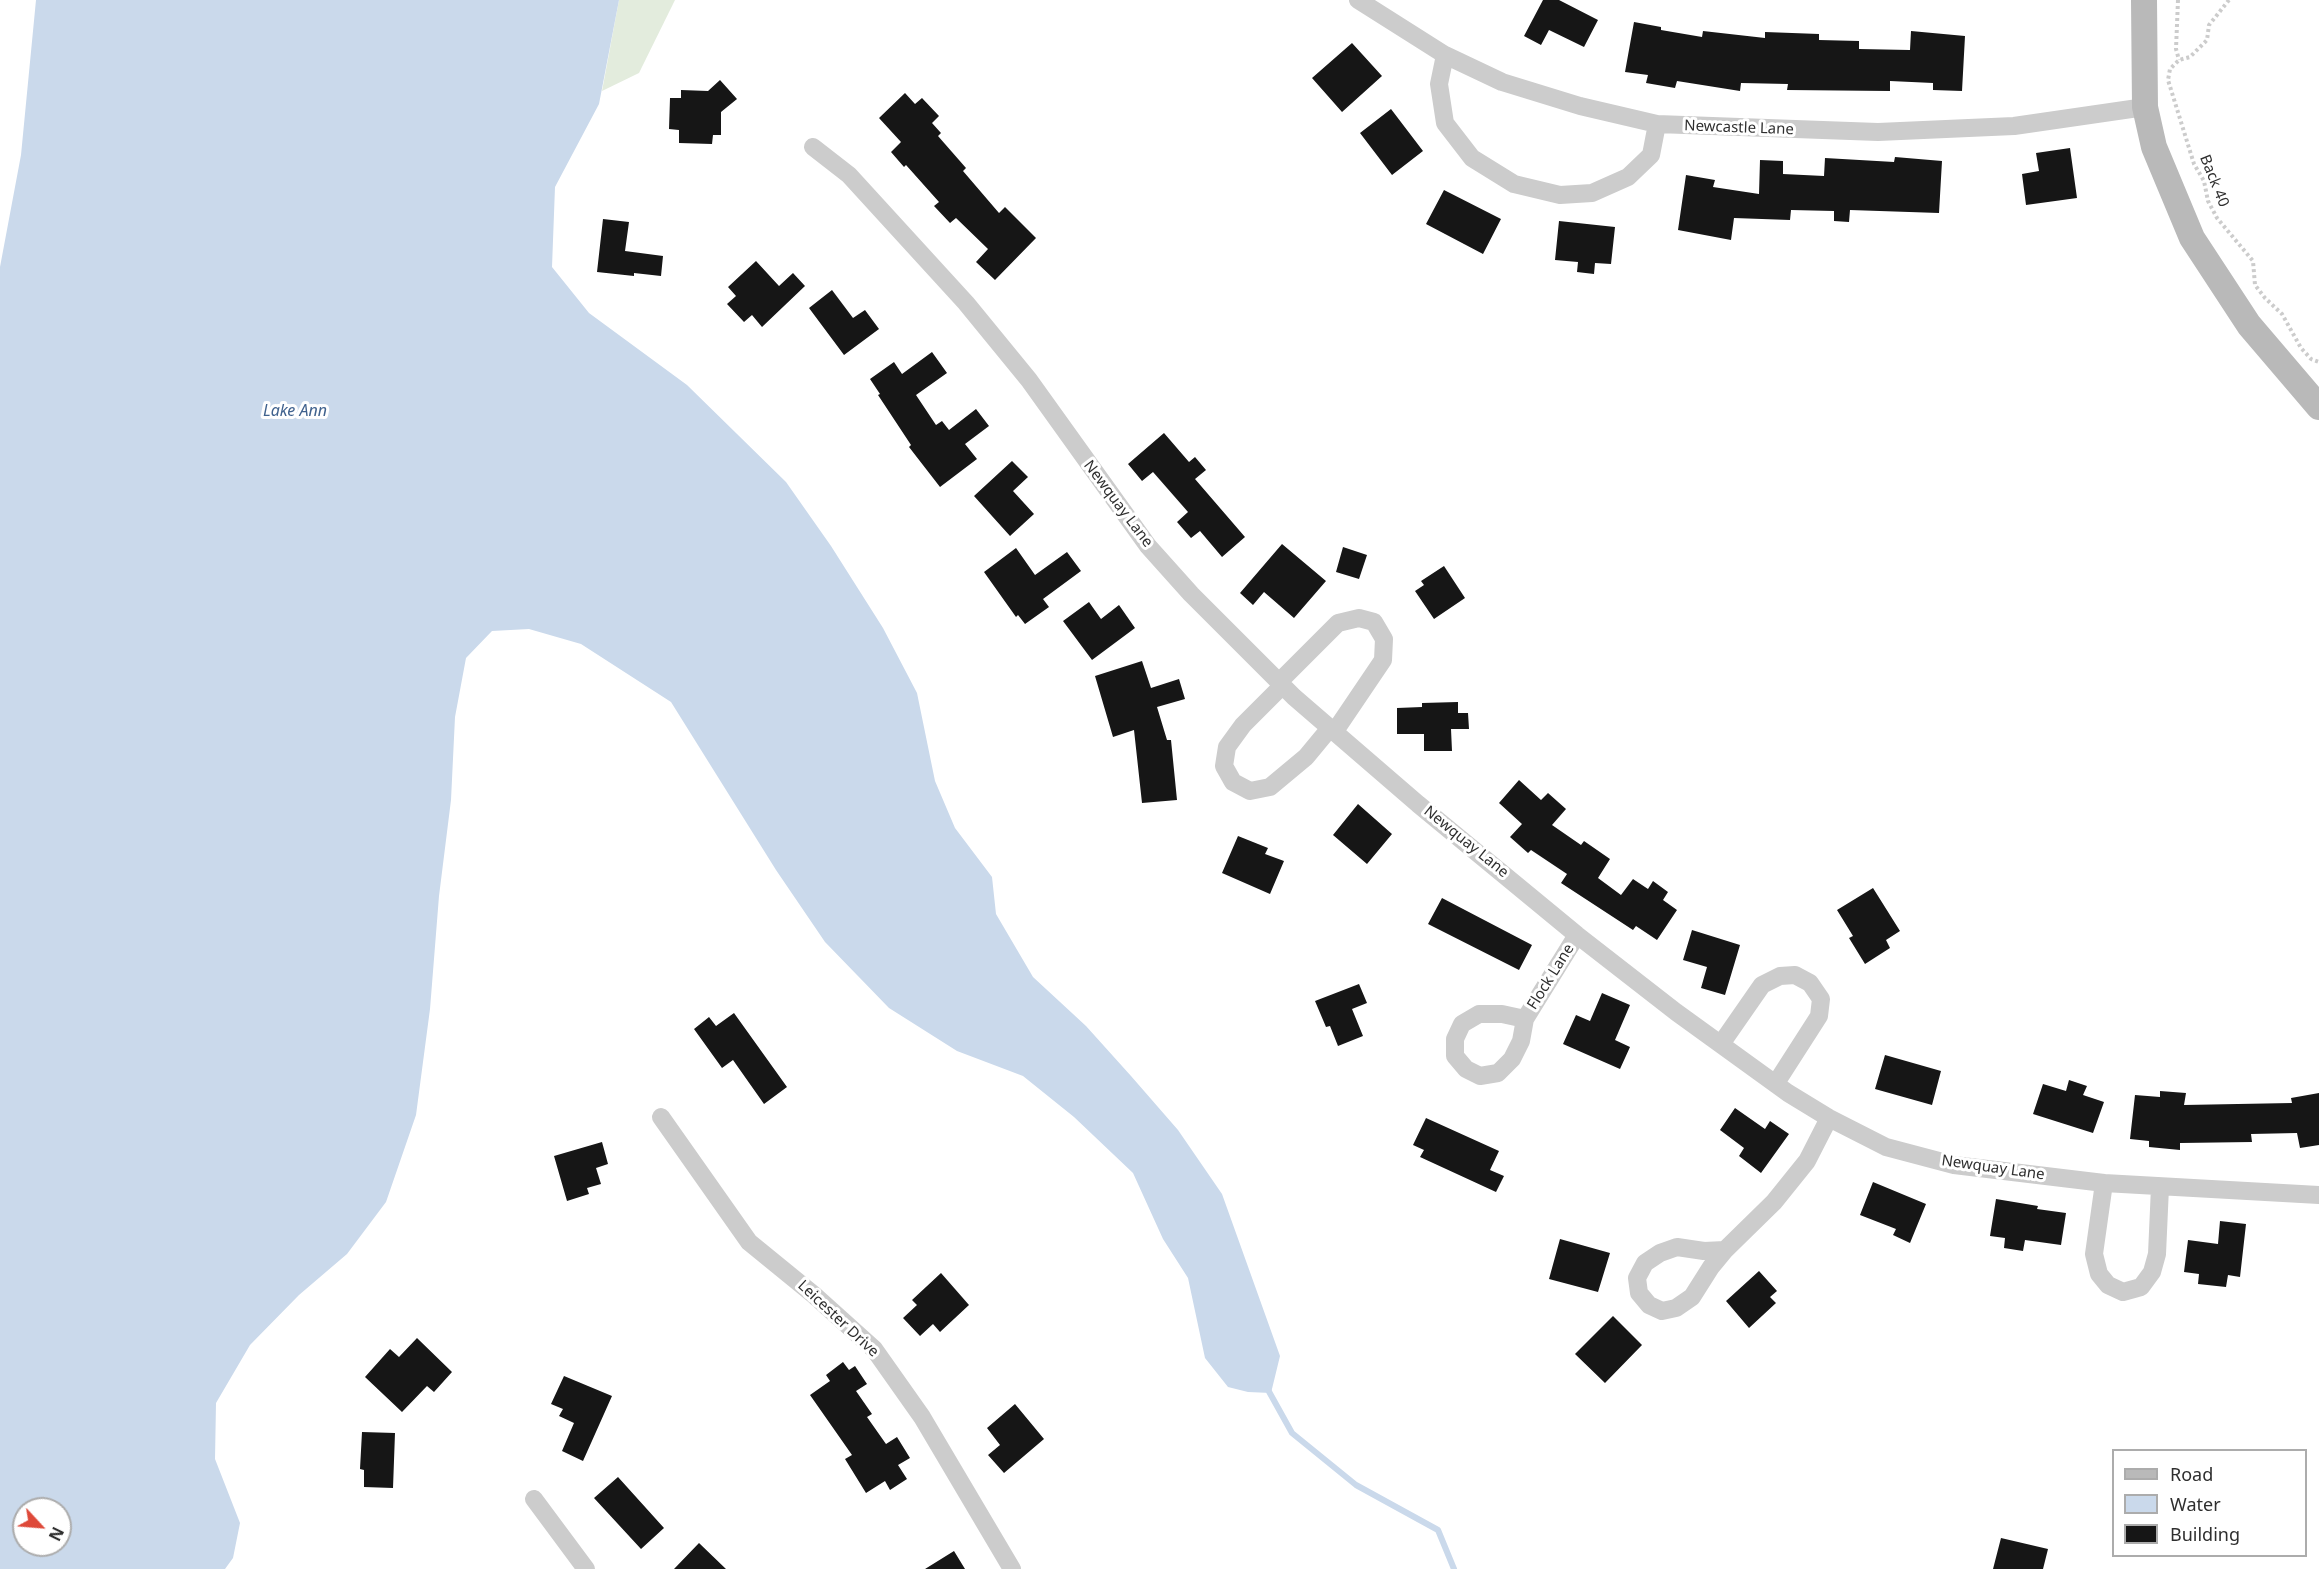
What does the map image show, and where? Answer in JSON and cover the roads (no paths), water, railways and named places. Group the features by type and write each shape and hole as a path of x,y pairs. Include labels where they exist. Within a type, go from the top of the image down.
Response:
{"main road":[{"path":"2144,0 2145,107 2154,147 2192,238 2249,325 2319,407"}],"street":[{"name":"Newcastle Lane","path":"1358,0 1445,55 1502,82 1580,106 1657,124 1878,132 2014,126 2145,107"},
{"path":"1445,55 1439,84 1445,123 1472,158 1514,184 1560,195 1592,193 1629,177 1651,155 1657,124"},
{"name":"Newquay Lane","path":"813,147 849,175 973,310 1029,380 1148,546 1191,594 1281,684 1332,730 1577,935 1676,1012 1776,1083 1829,1118 1886,1147 1954,1164 2104,1183 2319,1195"},
{"path":"1359,618 1374,622 1384,639 1383,660 1332,730 1306,757 1270,787 1250,790 1233,782 1224,766 1227,747 1243,725 1281,684 1338,623 1359,618"},
{"name":"Flock Lane","path":"1525,1019 1577,935"},
{"path":"1721,1044 1762,985 1780,976 1795,975 1810,983 1821,999 1819,1016 1776,1083"},
{"name":"Leicester Drive","path":"661,1117 749,1242 814,1295 874,1349 922,1417 1012,1569"},
{"path":"1725,1250 1704,1251 1677,1247 1660,1253 1645,1263 1637,1278 1639,1293 1649,1305 1662,1311 1676,1308 1692,1297 1725,1250 1774,1202 1800,1169 1817,1145 1829,1118"},
{"path":"2104,1183 2094,1254 2099,1274 2108,1285 2123,1292 2141,1287 2152,1272 2158,1245 2160,1187"},
{"path":"534,1498 586,1569"}],"water":[{"name":"Lake Ann","path":"36,0 619,0 599,104 555,187 552,267 589,313 687,385 786,482 831,546 883,628 917,693 935,781 955,828 992,877 996,914 1033,977 1086,1026 1131,1076 1178,1130 1222,1194 1280,1356 1271,1393 1248,1392 1228,1387 1205,1358 1188,1278 1163,1239 1133,1173 1074,1117 1023,1076 957,1051 889,1008 825,942 776,870 671,702 581,644 529,629 492,631 466,658 455,717 451,800 439,896 430,1009 416,1115 386,1202 347,1254 299,1295 250,1345 216,1403 215,1459 240,1523 233,1558 225,1569 0,1569 0,267 21,155"}],"waterway":[{"path":"1267,1388 1292,1433 1356,1485 1438,1530 1454,1569"}]}
